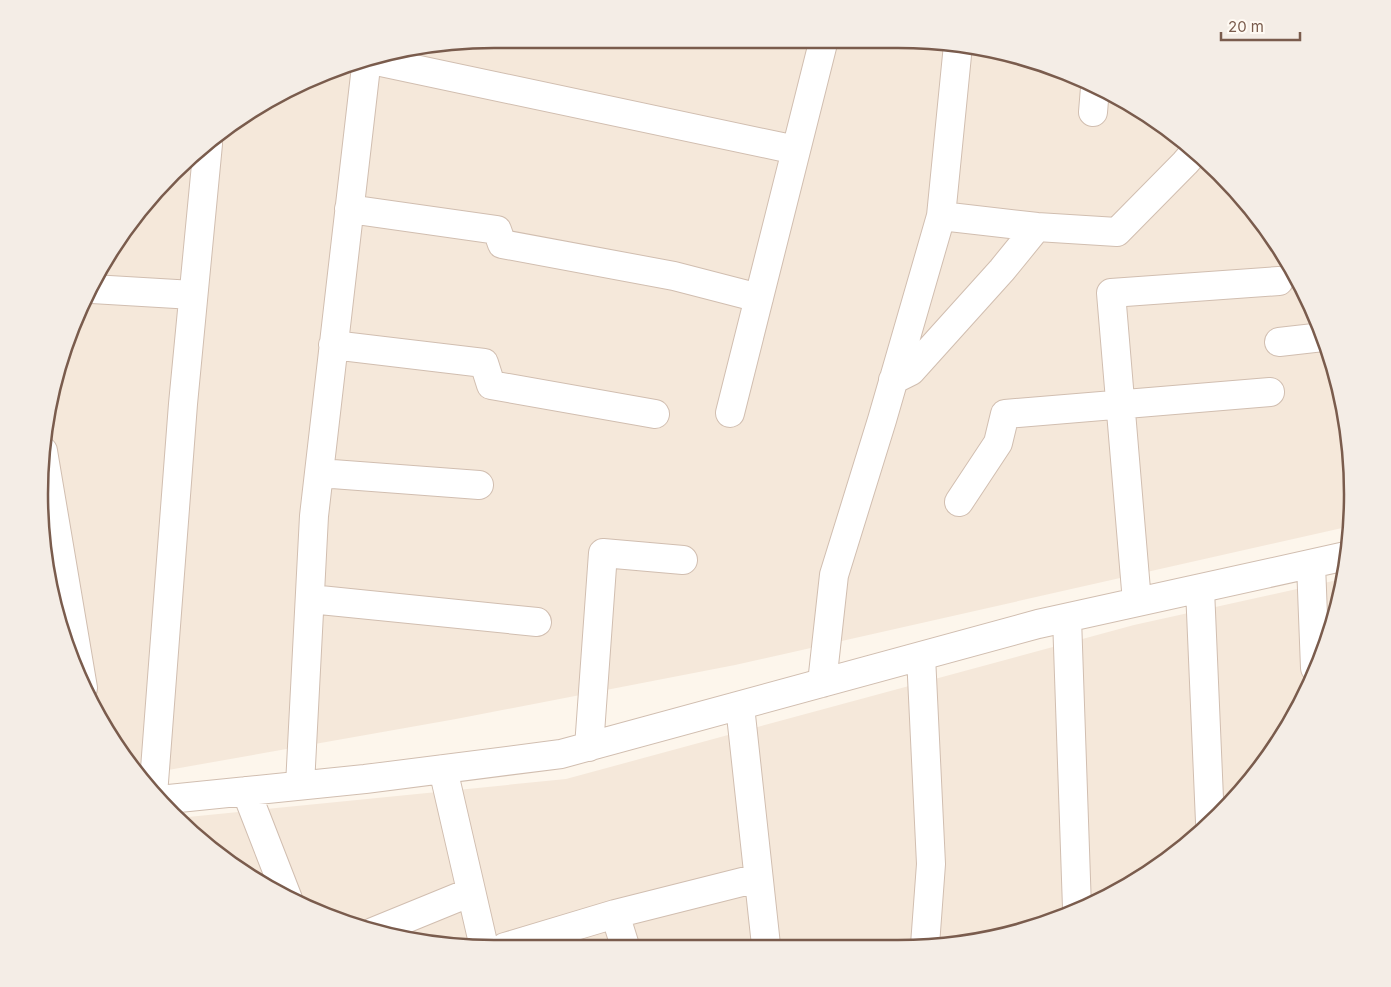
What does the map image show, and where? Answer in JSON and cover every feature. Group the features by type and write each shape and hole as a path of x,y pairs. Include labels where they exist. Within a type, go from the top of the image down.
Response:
{"street":[{"path":"730,413 822,48"},
{"path":"822,683 834,575 941,216 957,51"},
{"path":"381,62 796,150"},
{"path":"300,785 314,516 365,67"},
{"path":"154,783 182,414 194,296 203,155"},
{"path":"941,216 1117,232 1190,157"},
{"path":"349,209 497,230 502,244 674,276 759,298"},
{"path":"893,380 911,371 1002,270 1037,226"},
{"path":"1137,602 1112,293 1279,281"},
{"path":"97,289 194,296"},
{"path":"1279,342 1316,338"},
{"path":"334,345 484,363 491,385 655,414"},
{"path":"959,502 998,443 1005,414 1270,392"},
{"path":"319,473 478,485"},
{"path":"48,479 79,658"},
{"path":"589,747 603,553 683,560"},
{"path":"168,799 561,754 1067,618 1339,558"},
{"path":"1311,564 1314,652"},
{"path":"1200,589 1210,812"},
{"path":"310,600 537,622"},
{"path":"1067,618 1077,902"},
{"path":"921,656 931,864 925,939"},
{"path":"740,706 765,940"},
{"path":"443,769 482,940"},
{"path":"246,791 284,887"},
{"path":"529,940 616,914 758,878"},
{"path":"387,926 471,892"},
{"path":"616,914 623,940"}],"shaded area":[{"path":"464,48 927,48 985,56 1041,71 1095,93 1120,107 1169,140 1192,158 1233,199 1268,246 1298,296 1320,350 1335,406 1343,464 1342,528 735,665 456,719 147,774 123,741 93,691 71,637 63,609 56,581 48,523 48,464 56,406 63,378 71,350 93,296 107,270 140,222 178,178 222,140 270,107 296,93 350,71 378,63 406,56"},
{"path":"1335,581 1320,637 1298,691 1284,716 1251,765 1213,809 1169,847 1120,880 1095,894 1041,916 985,931 927,939 898,940 494,940 435,936 406,931 350,916 296,894 246,864 199,829 187,817 566,779 1134,625"}]}
